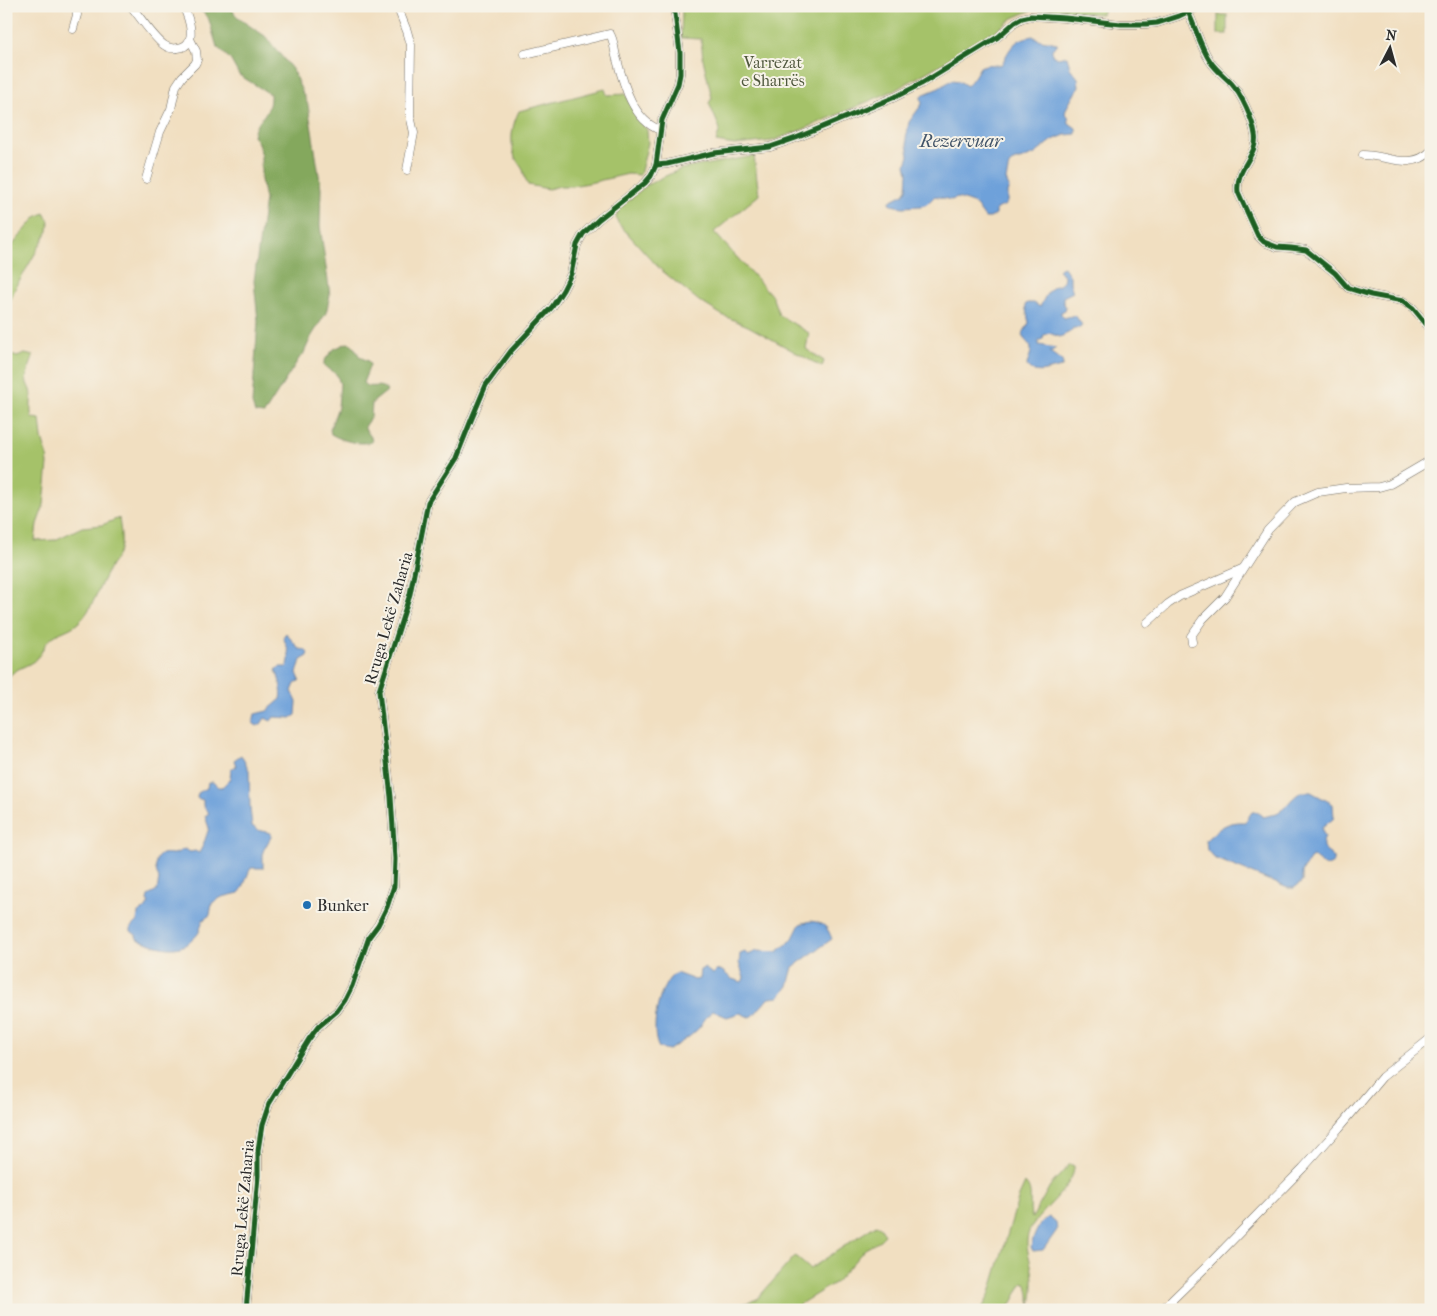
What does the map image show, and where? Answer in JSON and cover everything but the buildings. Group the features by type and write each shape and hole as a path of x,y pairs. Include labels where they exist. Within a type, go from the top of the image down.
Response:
{"street":[{"path":"73,29 77,14 76,6"},
{"path":"131,6 162,44 173,49 181,48 186,45 190,38"},
{"path":"146,179 160,132 171,109 176,86 197,60 196,51 190,38 190,22 183,6"},
{"path":"397,6 407,31 410,45 410,115 414,133 407,170"},
{"name":"Rruga Lekë Zaharia","path":"246,1310 258,1176 258,1150 262,1126 269,1104 309,1040 345,1000 352,986 368,937 378,925 394,886 395,859 391,797 379,691 410,594 428,502 456,458 486,384 511,351 552,307 563,290 571,274 578,245 583,234 599,218 645,183 651,176 656,165 660,130 680,74 680,53 674,6"},
{"path":"656,165 714,153 770,147 796,138 895,97 921,84 998,36 1022,18 1031,16 1121,24 1146,24 1158,23 1200,6"},
{"path":"1188,12 1199,42 1211,62 1234,86 1256,135 1253,151 1240,173 1238,186 1241,199 1258,236 1270,246 1306,250 1335,273 1348,288 1371,295 1403,301 1413,308 1431,330"},
{"path":"525,54 610,34 622,78 634,108 647,123 660,130"},
{"path":"1364,155 1382,156 1403,162 1431,152"},
{"path":"1192,642 1191,636 1203,619 1225,597 1268,530 1295,502 1318,492 1346,488 1379,487 1390,484 1431,460"},
{"path":"1147,623 1180,596 1242,569"},
{"path":"1161,1310 1202,1271 1302,1168 1382,1077 1431,1038"}],"green space":[{"path":"192,6 231,6 234,13 241,20 265,36 292,69 308,105 321,188 320,226 330,295 326,313 311,337 303,355 264,414 255,413 252,404 258,321 254,281 265,199 261,180 261,152 253,135 257,124 266,112 270,102 270,94 239,75 230,59 217,47 209,20 203,12"},
{"name":"Varrezat e Sharrës","path":"682,6 1105,6 1102,14 1032,10 1013,18 989,37 895,90 772,141 735,145 716,142 720,129 709,103 712,98 703,59 701,39 681,38"},
{"path":"1218,15 1227,15 1227,34 1218,34"},
{"path":"605,89 607,95 626,94 634,113 647,130 648,143 640,175 628,174 589,183 548,189 528,185 523,170 515,157 512,145 513,128 519,111"},
{"path":"754,156 759,195 714,232 772,296 779,315 809,333 806,349 824,361 822,367 699,301 660,269 618,223 616,217 618,209 647,185 681,169"},
{"path":"44,213 49,221 48,231 15,289 6,310 6,253 36,217"},
{"path":"347,343 352,344 360,357 368,361 370,365 363,383 369,386 385,388 387,391 372,403 371,417 365,425 365,429 372,442 351,442 331,434 330,429 338,407 340,384 337,375 324,365 324,361 334,349"},
{"path":"6,350 9,354 17,357 25,354 33,356 26,377 31,394 32,418 40,419 48,464 44,505 37,524 35,541 55,540 82,527 102,525 119,518 121,545 84,617 75,625 53,637 47,642 37,659 15,671 6,681"},
{"path":"1070,1164 1074,1166 1069,1181 1035,1222 1028,1234 1027,1245 1033,1279 1031,1305 1027,1284 1023,1282 1008,1310 981,1310 989,1296 1019,1196 1025,1183 1030,1191 1032,1218 1050,1186"},
{"path":"876,1225 880,1227 885,1235 878,1242 865,1249 836,1282 800,1304 795,1310 727,1310 757,1299 795,1256 810,1269"}],"water":[{"name":"Rezervuar","path":"1033,36 1058,44 1052,49 1052,55 1058,58 1067,56 1070,68 1078,78 1079,86 1065,113 1068,116 1069,123 1076,128 1076,134 1065,135 1053,140 1035,154 1015,160 1009,165 1006,180 1009,187 1007,202 1004,206 996,209 996,215 990,218 985,218 975,204 958,198 951,200 935,196 927,204 921,206 903,207 891,205 890,201 904,194 907,189 908,173 906,164 909,156 906,138 909,122 922,104 922,95 952,80 959,81 967,86 980,67 1002,64 1013,45 1021,39"},
{"path":"1064,267 1070,276 1073,292 1063,297 1066,307 1061,314 1064,318 1075,315 1082,325 1080,328 1073,328 1070,332 1060,337 1049,333 1044,335 1042,340 1039,340 1039,345 1056,348 1050,352 1062,361 1063,364 1062,367 1039,372 1035,371 1027,366 1031,349 1022,335 1029,323 1025,305 1027,303 1034,303 1040,307 1050,290 1063,282 1064,275 1058,270"},
{"path":"286,633 299,649 306,650 308,654 308,656 301,660 297,673 300,680 295,684 292,691 297,702 296,715 291,718 274,717 271,721 265,718 257,726 253,723 255,714 267,711 281,699 281,689 276,670 279,667 287,667 289,659 283,637"},
{"path":"241,755 249,770 252,826 258,830 271,833 271,837 263,851 263,868 251,868 239,893 222,897 212,903 210,915 203,920 200,931 185,945 164,948 137,939 136,935 131,931 131,927 137,921 138,913 145,909 149,903 147,900 148,896 157,891 159,879 156,869 157,859 162,854 174,854 185,849 190,852 195,851 199,853 209,828 205,816 209,813 203,806 203,800 197,798 198,793 207,788 208,782 213,782 218,787 222,787 230,779 231,770 236,766 234,760"},
{"path":"1301,792 1311,792 1333,804 1334,818 1322,828 1322,831 1325,836 1323,848 1334,858 1334,862 1328,866 1313,857 1302,872 1302,882 1294,888 1288,888 1214,858 1207,850 1206,840 1219,829 1228,824 1245,822 1252,812 1257,812 1263,817 1278,813"},
{"path":"811,921 825,926 832,939 793,967 788,986 779,997 770,998 753,1016 749,1017 740,1013 727,1017 713,1011 691,1036 669,1050 659,1048 655,1030 657,1008 670,978 676,973 695,980 699,979 700,970 704,968 713,974 721,970 732,979 742,982 744,978 739,963 740,954 745,952 748,955 757,951 777,952 792,940 800,924"},
{"path":"1049,1217 1056,1223 1057,1230 1043,1250 1033,1251 1031,1247 1035,1234 1042,1222"}],"cycle path":[{"path":"246,1310 258,1176 258,1150 262,1125 269,1104 309,1039 318,1027 337,1011 345,1000 352,986 369,937 378,925 387,907 394,886 395,859 391,797 379,691 410,594 428,502 456,458 486,385 511,351 552,307 563,290 571,274 577,245 583,234 651,176 656,165 662,120 678,84 680,74 680,53 674,6"},
{"path":"656,165 714,153 770,147 796,138 895,97 921,84 998,37 1022,18 1031,16 1121,24 1146,24 1157,23 1179,16 1200,6"},
{"path":"1188,12 1210,61 1235,88 1252,122 1255,135 1254,149 1240,176 1238,192 1258,236 1264,242 1277,247 1306,250 1335,273 1348,288 1371,295 1403,301 1413,308 1431,330"}],"place":[{"name":"Bunker","path":"307,905"}]}
